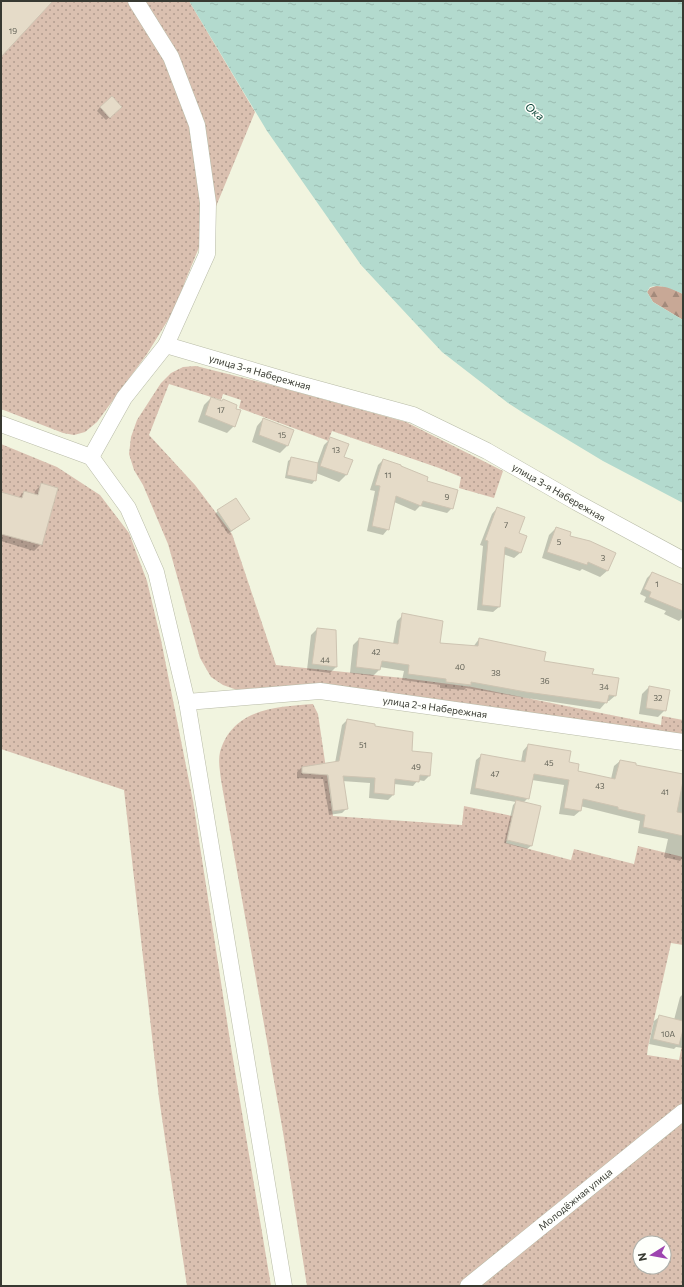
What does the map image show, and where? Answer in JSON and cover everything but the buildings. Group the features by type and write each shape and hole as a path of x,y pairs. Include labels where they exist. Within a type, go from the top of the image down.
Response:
{"street":[{"path":"91,457 124,398 166,345 207,254 208,203 197,125 171,57 136,1"},
{"name":"улица 3-я Набережная","path":"166,345 292,382 413,415 487,451 576,502 683,560"},
{"path":"1,424 91,457 128,508 156,572 186,702 284,1286"},
{"name":"улица 2-я Набережная","path":"186,702 320,691 683,742"},
{"name":"Молодёжная улица","path":"468,1286 683,1112"}],"shaded area":[{"path":"1,1 189,1 255,112 186,279 176,307 147,354 97,422 85,432 74,435 63,433 1,409"},
{"path":"196,366 406,422 503,471 494,498 459,488 461,477 439,468 332,431 328,441 239,408 241,400 223,394 221,400 169,384 149,435 195,485 232,534 276,665 403,678 472,687 661,725 662,716 683,720 683,738 455,705 240,691 223,685 211,677 200,658 168,544 143,485 134,470 129,454 131,437 137,420 161,383 171,373 183,367"},
{"path":"1,444 57,467 100,495 129,533 147,581 161,640 193,801 231,1047 271,1286 187,1286 159,1098 124,790 1,749"},
{"path":"313,704 318,714 333,816 462,825 464,806 512,816 506,843 571,860 574,849 634,864 638,846 683,857 683,945 671,943 647,1055 679,1060 683,1045 683,1286 307,1286 283,1132 219,762 219,755 226,737 235,726 245,718 258,713 285,707"}],"green space":[{"path":"656,286 669,287 683,294 683,320 653,302 647,292 650,288"}],"water":[{"name":"Ока","path":"189,1 683,1 683,294 659,286 650,287 647,292 653,302 683,320 683,503 603,461 525,414 508,403 442,352 361,265 267,131"}]}
